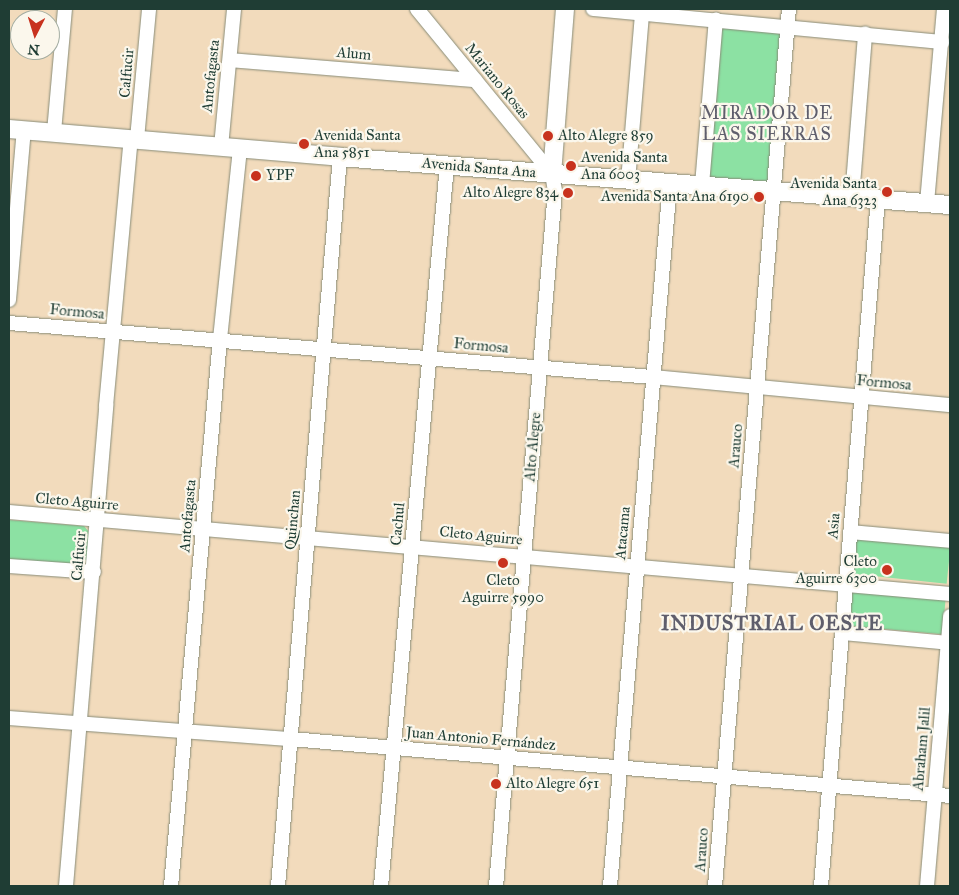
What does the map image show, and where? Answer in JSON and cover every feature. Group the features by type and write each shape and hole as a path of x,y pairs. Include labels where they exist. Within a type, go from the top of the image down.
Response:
{"main road":[{"name":"Alto Alegre","path":"552,174 565,9"},
{"name":"Avenida Santa Ana","path":"16,129 340,157 950,204"}],"street":[{"path":"54,132 66,9"},
{"name":"Calfucir","path":"66,886 94,572 106,406 149,9"},
{"name":"Antofagasta","path":"221,147 234,9"},
{"name":"Mariano Rosas","path":"417,9 552,174"},
{"path":"593,9 942,42"},
{"name":"Arauco","path":"715,886 789,9"},
{"path":"927,203 944,9"},
{"path":"628,180 642,14"},
{"path":"702,185 716,20"},
{"path":"852,197 865,34"},
{"name":"Alum","path":"230,60 475,80"},
{"path":"9,300 16,129"},
{"name":"Antofagasta","path":"171,886 220,339 240,148"},
{"name":"Quinchan","path":"278,886 340,157"},
{"name":"Cachul","path":"381,886 447,165"},
{"name":"Alto Alegre","path":"496,886 554,200 552,174"},
{"name":"Atacama","path":"610,886 670,183"},
{"name":"Asia","path":"821,886 878,199"},
{"name":"Formosa","path":"9,323 220,339 950,404"},
{"name":"Cleto Aguirre","path":"9,512 950,594"},
{"path":"850,532 950,541"},
{"path":"9,566 94,572"},
{"name":"Abraham Jalil","path":"927,886 950,616"},
{"path":"842,633 949,643"},
{"name":"Juan Antonio Fernández","path":"9,718 291,739 950,796"}],"green space":[{"path":"719,27 784,32 773,183 708,179"},
{"path":"9,520 84,526 89,532 87,559 79,566 9,560"},
{"path":"856,537 950,547 947,584 852,574"},
{"path":"851,590 946,598 943,634 848,626"}],"place":[{"name":"Alto Alegre 859","path":"548,136"},
{"name":"Avenida Santa Ana 5851","path":"304,144"},
{"name":"Avenida Santa Ana 6003","path":"571,166"},
{"name":"YPF","path":"256,176"},
{"name":"Avenida Santa Ana 6323","path":"887,192"},
{"name":"Alto Alegre 834","path":"568,193"},
{"name":"Avenida Santa Ana 6190","path":"759,197"},
{"name":"Cleto Aguirre 5990","path":"503,563"},
{"name":"Cleto Aguirre 6300","path":"887,570"},
{"name":"Alto Alegre 651","path":"496,784"}],"district":[{"name":"MIRADOR DE LAS SIERRAS","path":"767,124"},
{"name":"INDUSTRIAL OESTE","path":"772,623"}]}
